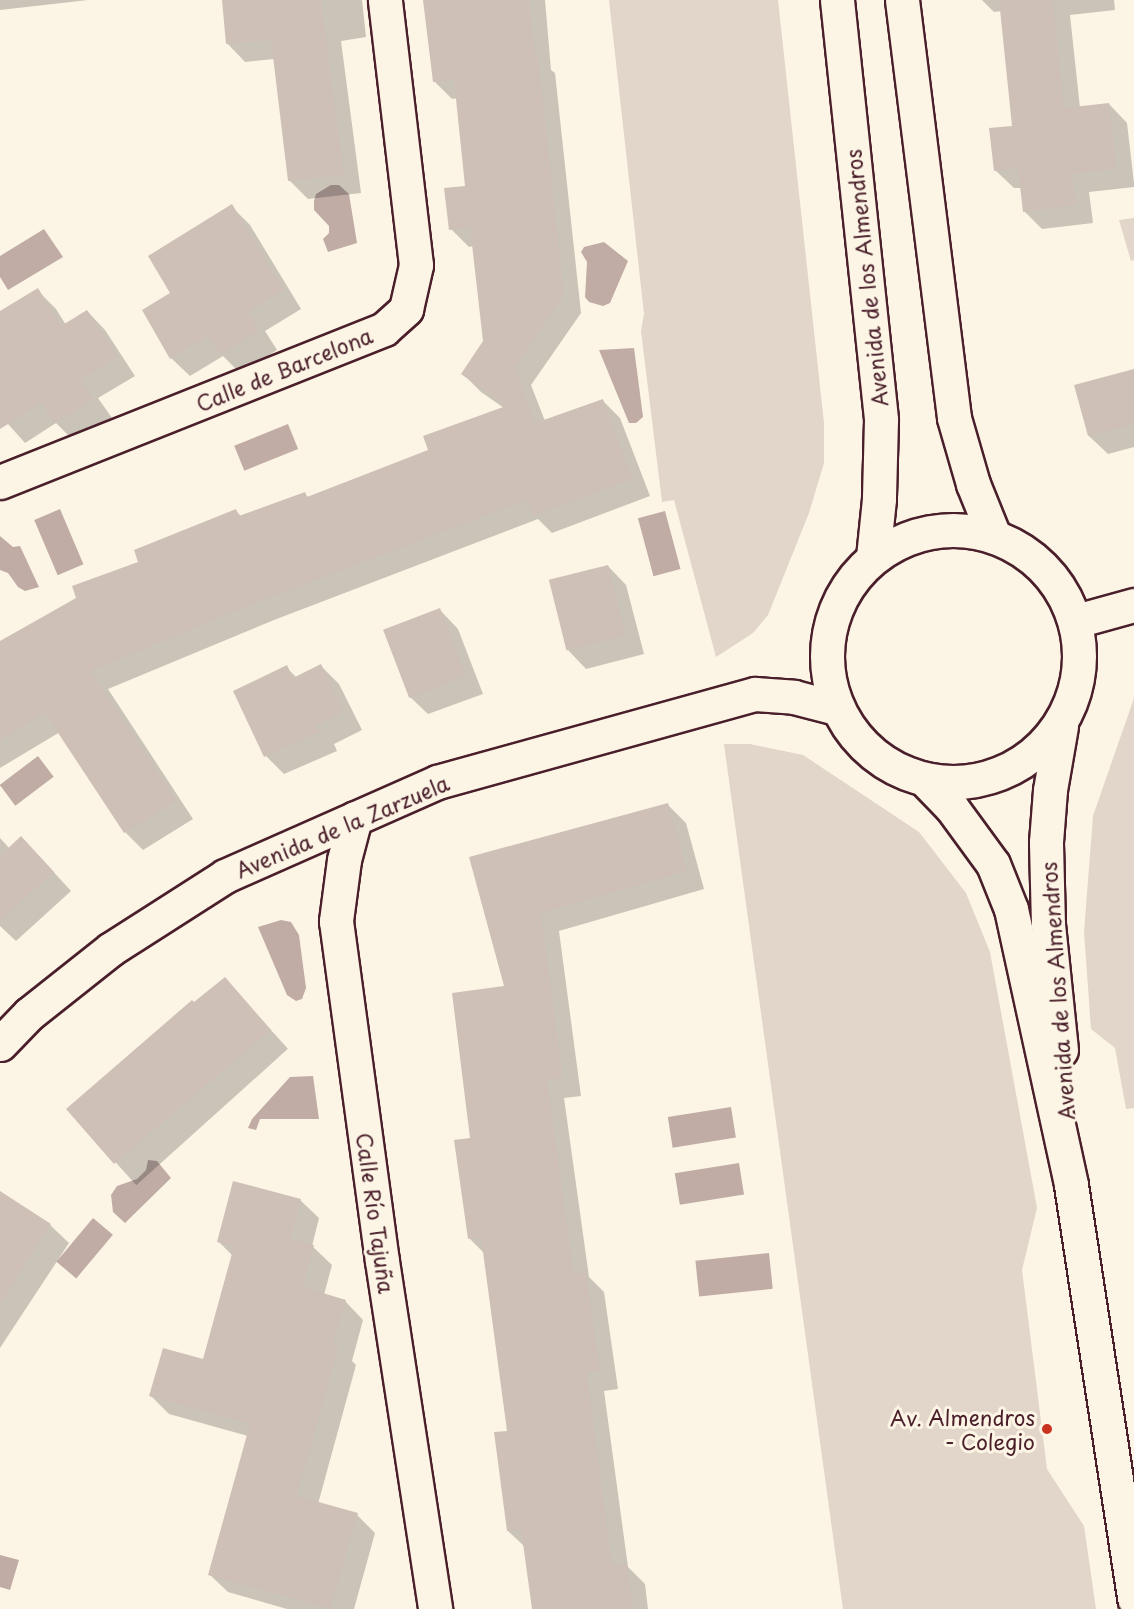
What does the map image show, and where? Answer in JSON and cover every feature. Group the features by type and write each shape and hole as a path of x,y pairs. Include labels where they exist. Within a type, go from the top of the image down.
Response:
{"street":[{"name":"Calle de Barcelona","path":"0,482 384,329 406,309 416,266 385,0"},
{"name":"Avenida de los Almendros","path":"837,0 881,420 879,499 873,557"},
{"path":"902,0 954,418 972,484 994,536"},
{"path":"951,529 994,536 1035,558 1059,584 1076,621 1079,681 1061,726 1033,756 994,778 966,782 925,780 884,761 849,730 836,708 828,674 828,635 833,609 846,587 873,557 908,538 951,529"},
{"path":"1076,621 1134,604"},
{"name":"Avenida de la Zarzuela","path":"0,1044 29,1014 111,949 225,876 437,782 755,694 794,697 836,708"},
{"name":"Avenida de los Almendros","path":"1061,726 1050,790 1048,925 1071,1185 1134,1599"},
{"name":"Avenida de los Almendros","path":"925,780 952,808 993,864 1011,909 1071,1185"},
{"name":"Calle Río Tajuña","path":"355,818 344,860 336,921 382,1261 435,1609"}],"shaded area":[{"path":"609,0 778,0 824,423 824,463 809,513 768,615 753,633 716,657 674,500 662,502 641,331 644,314"},
{"path":"331,185 339,185 349,194 357,243 328,252 323,239 329,233 329,226 314,210 314,201 316,194"},
{"path":"1134,218 1134,260 1131,261 1119,220"},
{"path":"44,229 63,257 8,290 0,277 0,256"},
{"path":"604,242 628,261 610,303 603,306 589,302 585,297 587,262 581,252 584,247"},
{"path":"634,348 643,417 636,423 629,423 599,350"},
{"path":"288,424 298,449 244,471 234,446"},
{"path":"60,509 83,564 58,575 34,520"},
{"path":"665,511 681,569 653,576 638,518"},
{"path":"0,536 13,547 20,546 39,587 25,591 18,587 8,573 0,570"},
{"path":"1134,698 1134,1108 1126,1109 1115,1048 1091,1029 1084,932 1093,816"},
{"path":"724,744 750,744 803,755 919,832 966,893 990,952 1037,1208 1022,1270 1047,1469 1084,1526 1096,1609 843,1609"},
{"path":"38,756 54,777 15,806 0,785"},
{"path":"281,920 291,922 299,935 306,988 302,999 296,1001 287,995 258,927"},
{"path":"313,1076 319,1119 260,1119 256,1130 248,1128 252,1119 290,1077"},
{"path":"731,1107 736,1138 673,1148 668,1117"},
{"path":"148,1160 157,1161 171,1178 125,1223 113,1212 111,1195 117,1186 137,1179 146,1170"},
{"path":"739,1163 744,1195 680,1205 675,1173"},
{"path":"93,1218 113,1235 76,1278 56,1262"},
{"path":"769,1253 773,1289 699,1297 695,1261"},
{"path":"0,1555 19,1560 10,1590 0,1587"}],"building":[{"path":"222,0 321,0 344,175 288,181 271,40 226,44"},
{"path":"423,0 529,0 535,54 538,54 564,295 515,367 535,423 603,399 633,479 533,516 527,500 256,603 91,671 177,801 124,833 45,713 0,740 0,641 76,598 72,586 138,562 134,550 236,509 239,516 305,492 307,497 428,450 423,436 506,406 461,374 483,341 470,227 449,230 444,188 465,186 454,80 433,82"},
{"path":"999,0 1053,0 1064,108 1109,103 1117,169 1072,174 1076,205 1023,212 1018,168 994,171 989,128 1012,126"},
{"path":"232,204 284,290 248,312 259,331 220,355 208,336 170,359 142,310 170,293 148,256"},
{"path":"38,288 61,326 87,310 118,357 81,379 94,399 54,424 42,403 0,429 0,311"},
{"path":"1134,369 1134,424 1088,436 1074,385"},
{"path":"608,565 626,636 566,651 549,580"},
{"path":"440,608 466,676 409,698 383,630"},
{"path":"321,664 344,712 316,726 320,732 264,757 233,691 287,665 293,678"},
{"path":"668,803 687,871 541,913 563,1078 547,1080 574,1274 586,1272 600,1371 587,1373 612,1566 627,1564 633,1609 532,1609 521,1529 507,1531 494,1432 507,1431 481,1237 468,1239 454,1140 470,1138 452,993 504,986 469,857"},
{"path":"21,836 54,872 0,920 0,856"},
{"path":"225,977 271,1030 114,1164 66,1109 192,1000 194,1002"},
{"path":"233,1181 301,1199 291,1239 314,1245 303,1287 346,1300 333,1344 339,1346 297,1496 358,1513 331,1609 208,1575 250,1424 149,1396 163,1348 203,1359 234,1246 217,1242"},
{"path":"0,1191 51,1224 0,1304"}],"place":[{"name":"Av. Almendros - Colegio","path":"1047,1429"}]}
